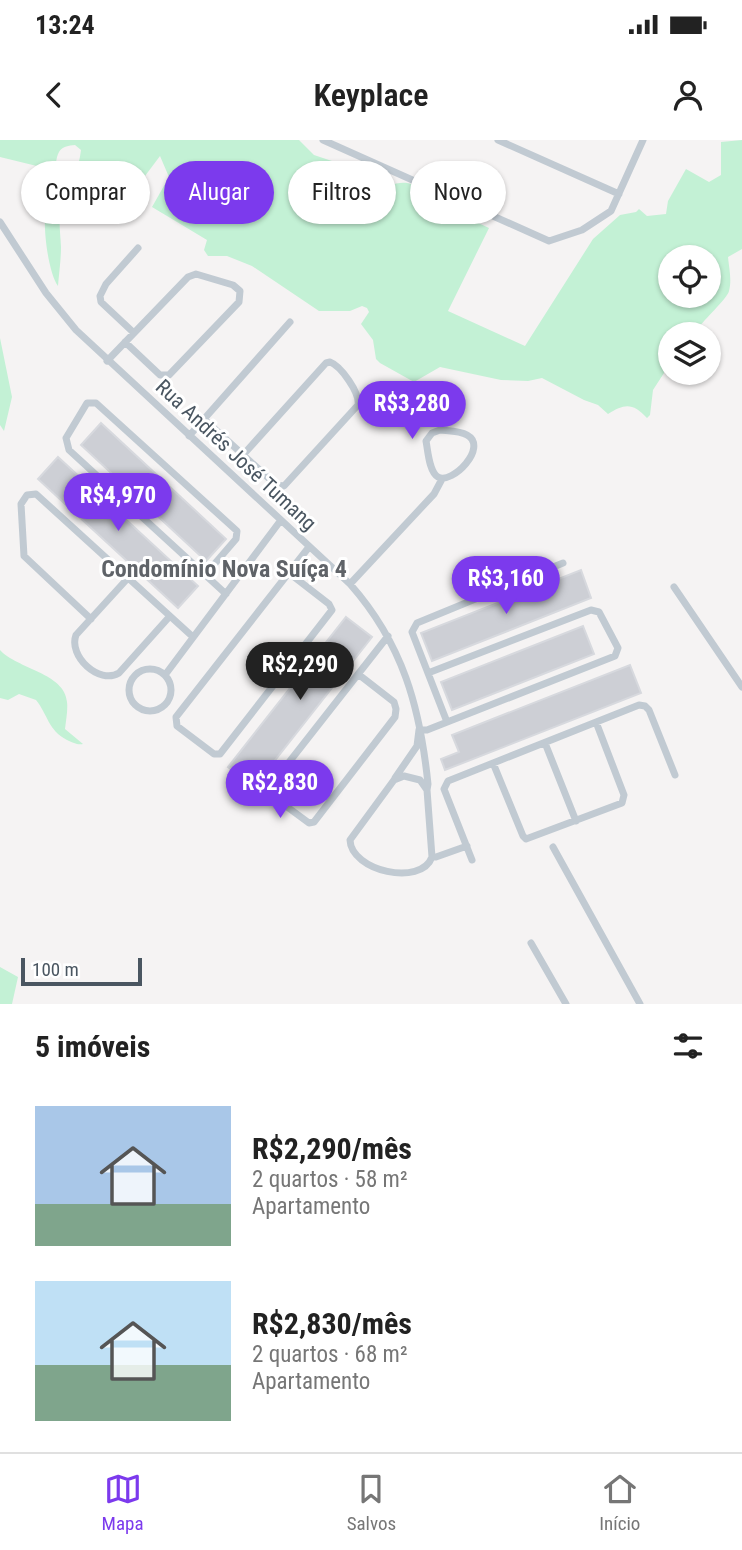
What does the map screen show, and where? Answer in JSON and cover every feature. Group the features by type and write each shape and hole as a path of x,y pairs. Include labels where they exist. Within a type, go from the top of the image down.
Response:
{"street":[{"path":"498,140 619,194"},
{"path":"328,141 549,241 582,230 611,211 643,140"},
{"name":"Rua Andrés José Tumang","path":"0,222 55,305 76,330 350,584 370,609 388,636 408,679 423,738 427,790"},
{"path":"135,333 99,298 106,284 138,248"},
{"path":"107,361 125,342 192,275 233,285 240,291 239,302 169,375 160,375 125,342"},
{"path":"189,436 290,321"},
{"path":"204,419 243,455 276,485 286,485 358,405 357,396 336,364 326,363 243,455"},
{"path":"205,575 236,539 237,531 96,403 87,403 66,438 69,450 205,575 226,594"},
{"path":"350,584 434,494 442,479 453,475 473,454 474,443 469,436 440,430 428,437 426,441 433,472 442,479"},
{"path":"91,619 24,556 21,504 24,497 36,494 193,637"},
{"path":"165,675 281,520"},
{"path":"289,573 329,604 332,610 220,754 214,754 180,728 176,717 309,547"},
{"path":"447,722 412,632 421,620 563,563"},
{"path":"128,578 76,635 74,650 78,657 97,674 109,677 119,673 170,616"},
{"path":"674,587 742,687"},
{"path":"394,780 404,776 415,777 427,790 432,857 425,867 392,873 378,870 352,849 351,837 417,746 419,730 427,730 615,656 618,648 599,612 593,609 428,673"},
{"path":"358,674 394,702 395,717 314,822 309,823 271,795 268,789 358,674 388,636"},
{"path":"151,669 165,675 172,688 167,703 149,712 135,706 129,692 133,677 141,671 151,669"},
{"path":"472,860 444,785 493,763 639,705 646,706 675,775"},
{"path":"493,763 525,839 622,803 624,799 596,722"},
{"path":"545,743 576,821"},
{"path":"432,857 467,846"},
{"path":"553,847 640,1004"},
{"path":"531,943 566,1004"}],"green space":[{"path":"0,140 299,140 314,155 332,161 288,161 288,224 396,224 396,184 410,184 410,224 481,224 489,228 448,311 525,346 593,239 620,215 639,209 647,216 666,214 668,201 686,169 709,182 721,175 721,142 742,140 742,249 728,257 730,287 721,302 721,245 658,245 658,308 716,308 703,322 658,322 658,382 653,390 650,415 647,418 629,406 608,414 598,405 542,378 528,381 501,380 440,367 414,382 376,359 373,340 361,324 369,312 367,308 362,306 350,311 319,311 252,266 227,256 208,256 204,250 207,240 180,224 274,224 274,161 164,161 164,165 160,156 150,169 150,161 79,161 81,150 75,145 63,148 57,161 21,162 0,157"},
{"path":"164,186 164,214 152,207"},
{"path":"60,224 58,286 52,273 45,226"},
{"path":"0,338 12,397 4,431 0,425"},
{"path":"0,650 58,684 67,702 65,729 83,744 67,740 56,732 36,700 19,694 8,700 0,698"},
{"path":"0,967 18,977 12,1004 0,1004"}],"building":[{"path":"101,423 226,539 206,561 81,445"},
{"path":"58,457 198,586 178,608 38,479"},
{"path":"581,570 591,598 432,661 421,633"},
{"path":"346,617 372,637 254,787 228,767"},
{"path":"583,626 594,654 452,710 441,682"},
{"path":"630,665 641,693 445,770 441,759 459,752 452,735"}],"district":[{"name":"Condomínio Nova Suíça 4","path":"224,569"}]}
